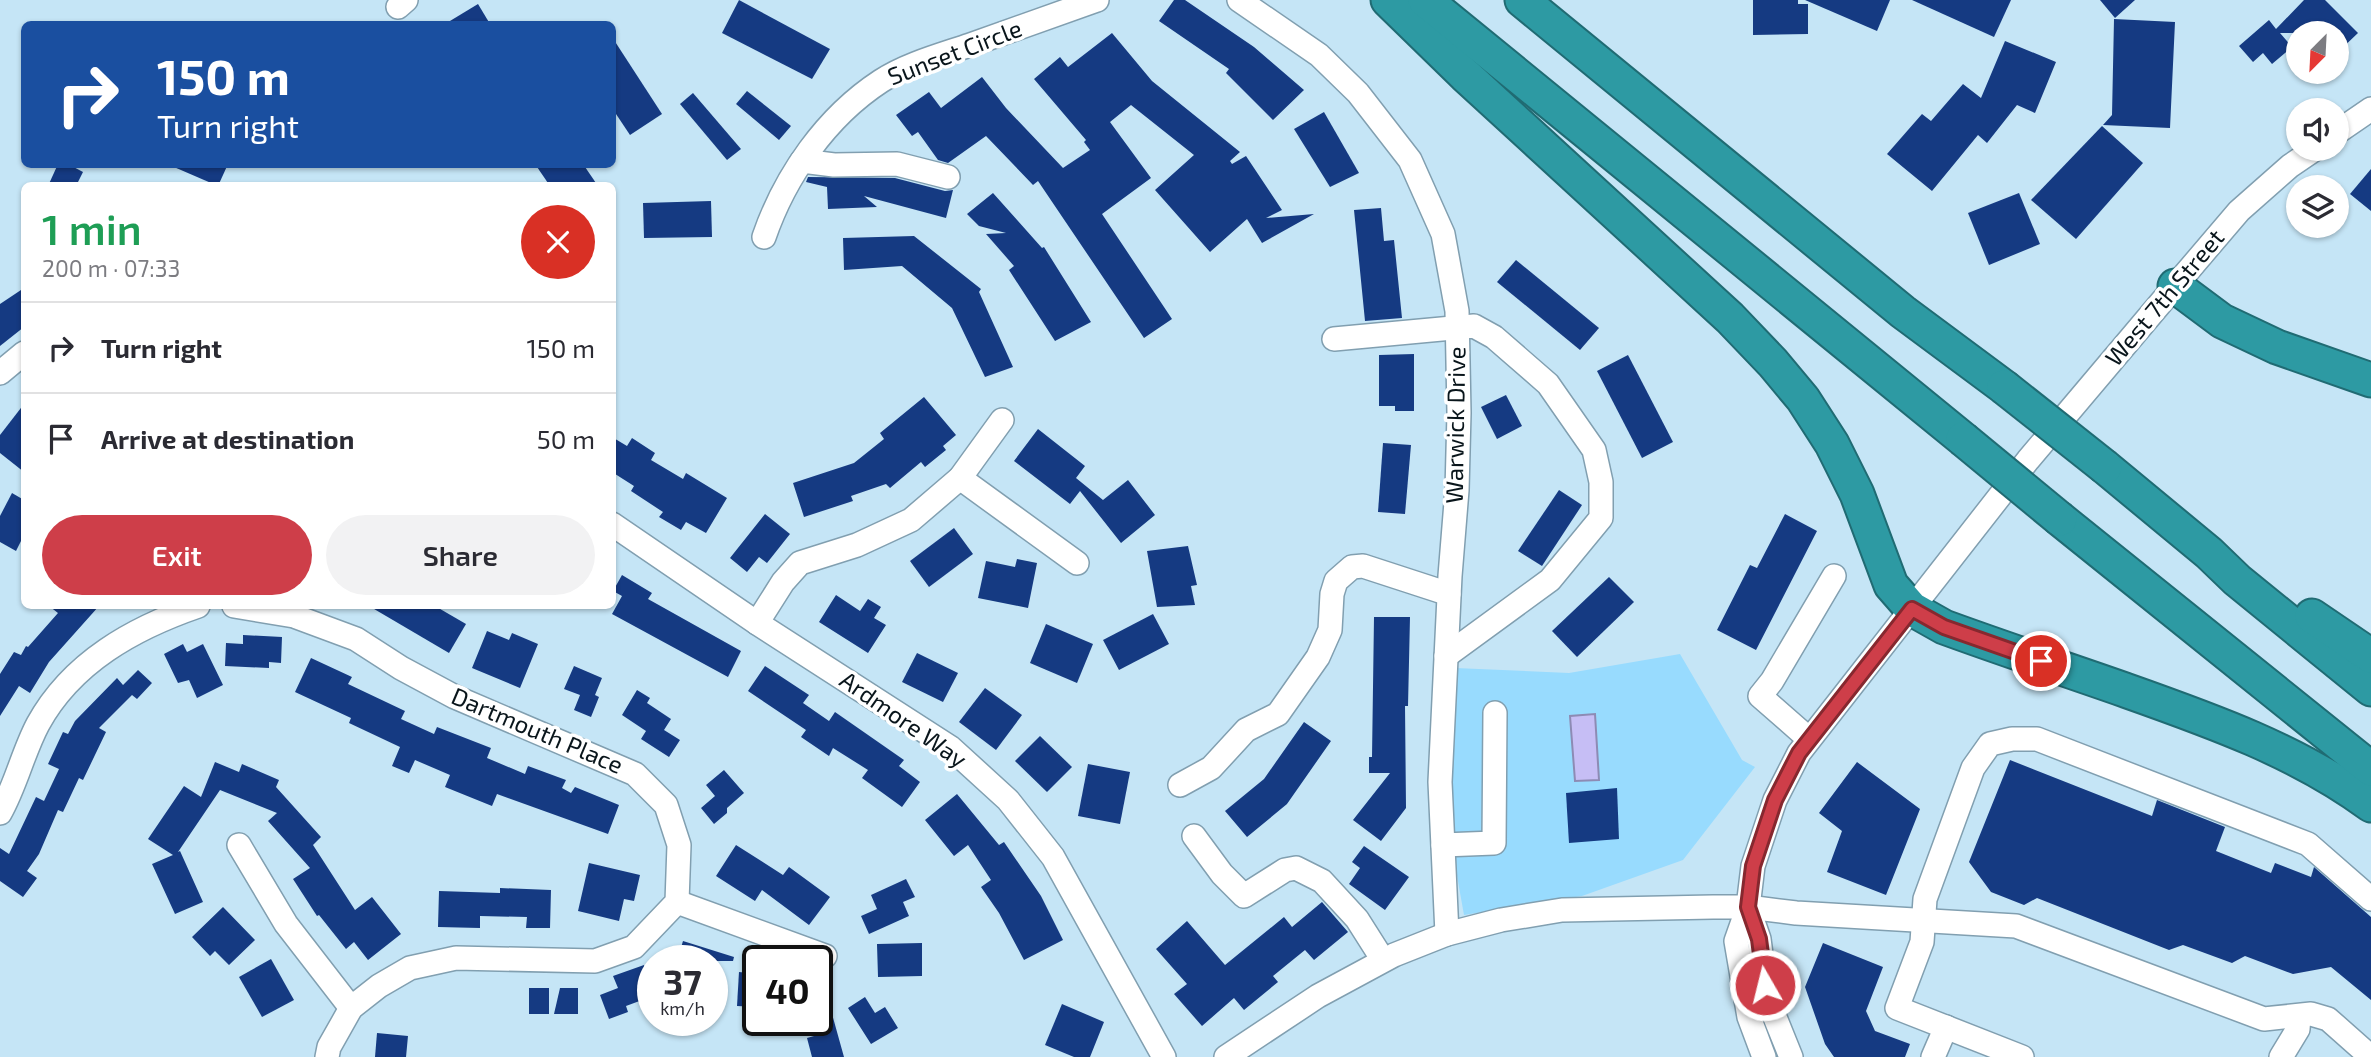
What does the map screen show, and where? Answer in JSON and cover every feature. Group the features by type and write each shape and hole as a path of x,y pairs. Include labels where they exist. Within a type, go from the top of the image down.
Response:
{"highway":[{"path":"1388,0 1495,103 1730,318 1773,363 1803,399 1832,444 1857,494 1891,585 1912,609 1944,627 2191,713 2253,738 2316,770 2371,805"},
{"path":"1425,0 2060,519 2371,769"},
{"path":"1522,0 1903,312 2105,467 2209,552 2236,580 2371,689"},
{"path":"2175,286 2222,321 2277,347 2371,380"},
{"path":"2209,552 2245,567 2371,656"}],"street":[{"name":"Sunset Circle","path":"764,237 802,161 828,126 846,106 883,79 922,61 1097,0"},
{"name":"Warwick Drive","path":"1239,0 1319,55 1358,93 1410,160 1443,234 1457,311 1459,413 1440,782 1447,934"},
{"path":"2349,124 2371,109"},
{"path":"802,161 834,165 897,164 948,177"},
{"name":"West 7th Street","path":"1748,907 1753,866 1775,800 1809,739 2028,460 2175,286 2239,211 2297,161"},
{"path":"1334,339 1474,326 1484,331 1548,384 1594,450 1601,482 1601,518 1550,580 1446,656"},
{"path":"0,373 21,356"},
{"path":"757,623 783,582 800,563 857,545 911,520 960,478 1002,420"},
{"path":"960,478 1077,563"},
{"name":"Ardmore Way","path":"616,527 757,623 951,748 1008,800 1053,857 1164,1057"},
{"path":"1180,785 1211,768 1246,730 1278,714 1318,657 1330,630 1336,581 1352,567 1363,566 1449,594"},
{"path":"1809,739 1751,703 1772,681 1834,576"},
{"path":"0,813 37,726 57,693 87,664 124,639 157,620 189,609"},
{"name":"Dartmouth Place","path":"252,609 294,616 356,639 401,668 455,697 635,774 666,806 671,818 679,845 677,902"},
{"path":"1443,845 1494,843 1495,713"},
{"path":"2022,1057 1897,1008 1922,942 1925,899 1973,768 1990,744 2012,739 2037,740 2308,844 2371,899"},
{"path":"1194,836 1222,874 1244,896 1284,870 1296,868 1322,881 1357,919 1383,960"},
{"path":"239,845 286,924 351,1009"},
{"path":"327,1057 329,1047 351,1009 379,986 410,968 456,958 595,961 634,947 677,902 795,945"},
{"path":"1226,1057 1318,996 1383,960 1447,934 1501,920 1562,910 1637,907 1748,907 1796,913 2016,926 2264,1019 2311,1014 2328,1019 2371,1057"},
{"path":"1748,907 1737,941 1749,1017 1764,1057"},
{"path":"1748,907 1759,939 1765,985 1772,1010 1791,1057"},
{"path":"2281,1057 2298,1029 2298,1016"},
{"path":"1933,1057 1946,1027"}],"shaded area":[{"path":"1680,654 1742,760 1755,767 1683,860 1582,896 1464,915 1449,831 1455,668 1569,673"},
{"path":"1595,714 1599,780 1575,781 1570,716"}],"building":[{"path":"739,0 830,49 812,79 722,33"},
{"path":"1174,0 1185,0 1254,47 1304,90 1273,120 1226,73 1229,69 1159,21"},
{"path":"1753,0 1798,0 1798,4 1808,4 1808,34 1753,35"},
{"path":"1805,0 1890,0 1877,31"},
{"path":"1912,0 2011,0 1994,37"},
{"path":"2100,0 2135,0 2115,18"},
{"path":"2304,0 2325,0 2346,21 2286,21 2286,33 2280,33 2286,40 2286,52 2272,64 2263,53 2253,62 2239,46 2269,20 2276,29"},
{"path":"478,4 488,21 450,21"},
{"path":"2114,19 2175,22 2170,128 2103,125 2112,115"},
{"path":"2349,24 2358,33 2349,42"},
{"path":"1112,33 1152,81 1240,152 1230,161 1232,164 1246,156 1282,210 1266,218 1314,214 1262,243 1247,219 1210,252 1155,190 1194,155 1131,105 1110,122 1151,178 1102,214 1172,319 1144,338 1038,181 1033,185 986,136 948,163 938,160 918,132 912,136 896,115 929,92 941,108 982,77 1006,108 1063,168 1090,150 1084,142 1086,140 1034,79 1060,57 1068,67"},
{"path":"2005,41 2056,62 2035,113 2017,105 1987,143 1978,135 1932,191 1887,154 1922,114 1931,121 1963,84 1981,98"},
{"path":"616,43 662,114 630,135 616,114"},
{"path":"747,91 791,126 779,140 736,104"},
{"path":"693,93 741,149 727,160 680,104"},
{"path":"1324,112 1359,173 1330,187 1294,129"},
{"path":"2102,126 2143,163 2076,239 2031,200"},
{"path":"56,168 76,168 83,172 78,182 50,182"},
{"path":"176,168 226,168 220,182 209,182"},
{"path":"538,168 586,168 595,182 547,182"},
{"path":"2371,169 2371,211 2350,194"},
{"path":"808,177 895,178 945,191 953,190 946,218 864,196 877,207 828,209 827,187 806,182"},
{"path":"993,193 1042,248 1044,247 1091,322 1055,341 1009,270 1014,266 986,234 1006,233 979,226 967,214"},
{"path":"2019,193 2040,244 1989,265 1968,213"},
{"path":"711,201 712,237 644,238 643,203"},
{"path":"1381,208 1384,241 1394,240 1402,318 1365,321 1354,210"},
{"path":"914,236 981,289 979,292 1013,367 985,377 952,308 902,266 844,270 843,238"},
{"path":"1516,260 1599,328 1580,350 1497,282"},
{"path":"21,290 21,329 0,346 0,304"},
{"path":"1414,354 1414,411 1395,411 1395,406 1379,406 1379,355"},
{"path":"1628,355 1673,442 1642,458 1597,371"},
{"path":"1506,395 1522,426 1497,439 1481,407"},
{"path":"924,397 956,435 943,446 946,450 925,467 921,462 890,488 886,484 851,496 853,501 804,517 793,483 854,463 884,439 880,433"},
{"path":"21,408 21,470 0,453 0,435"},
{"path":"1038,429 1085,466 1076,478 1103,500 1128,480 1155,515 1121,543 1080,491 1070,504 1014,461"},
{"path":"632,438 655,453 651,460 683,479 686,473 727,498 706,533 686,522 681,530 659,517 663,512 631,491 634,486 616,475 616,439 627,446"},
{"path":"1383,443 1411,445 1405,514 1378,512"},
{"path":"1559,490 1582,505 1542,566 1518,551"},
{"path":"12,493 21,498 21,541 16,551 0,542 0,516"},
{"path":"765,514 790,534 767,563 759,557 747,572 730,558"},
{"path":"1785,514 1817,531 1756,650 1717,630 1750,565 1757,568"},
{"path":"954,528 973,554 929,587 910,561"},
{"path":"1188,546 1197,585 1191,586 1195,605 1157,607 1147,551"},
{"path":"1017,559 1037,563 1028,608 978,598 986,561 1015,567"},
{"path":"622,575 652,593 648,599 741,651 728,677 612,614 622,596 616,593 616,586"},
{"path":"1609,577 1634,602 1577,657 1552,631"},
{"path":"836,595 860,611 868,599 881,607 874,618 886,625 868,653 819,622"},
{"path":"53,609 96,609 49,662 30,693 19,686 0,716 0,674 14,652 21,655 26,646 28,647 58,613"},
{"path":"374,609 440,609 466,624 449,653"},
{"path":"1153,614 1169,644 1119,670 1103,640"},
{"path":"1374,617 1410,617 1408,706 1405,706 1406,808 1381,841 1353,820 1390,773 1369,773 1369,757 1372,757"},
{"path":"1046,624 1093,644 1077,683 1030,663"},
{"path":"487,631 509,640 512,633 538,644 520,688 472,668"},
{"path":"243,635 282,637 281,663 269,662 269,668 225,666 226,643 243,644"},
{"path":"183,644 187,652 203,644 223,685 197,698 189,680 178,683 164,654"},
{"path":"917,653 958,673 943,702 902,682"},
{"path":"311,658 352,677 348,684 405,711 401,719 434,734 437,727 491,748 487,758 525,774 528,766 566,780 562,788 571,793 575,787 619,805 608,834 497,794 492,806 445,787 450,775 415,760 409,773 392,766 400,747 349,723 351,718 295,692"},
{"path":"574,666 602,678 595,695 599,697 591,717 574,710 580,695 564,689"},
{"path":"765,666 809,695 803,703 829,721 835,712 904,760 899,766 920,782 902,807 862,778 868,770 833,748 829,756 801,737 806,730 748,691"},
{"path":"138,670 152,683 137,699 132,695 99,728 106,732 83,780 79,778 63,812 58,810 39,854 27,871 37,878 23,897 0,881 0,848 9,854 36,797 44,801 59,769 48,764 63,732 68,734 75,721 117,678 123,685"},
{"path":"985,688 1022,715 996,750 959,722"},
{"path":"637,690 650,698 647,703 671,719 664,730 680,740 669,757 641,739 646,731 622,715"},
{"path":"1304,722 1331,741 1287,804 1247,837 1225,811 1264,779"},
{"path":"1040,736 1072,767 1047,792 1015,761"},
{"path":"2010,760 2152,816 2157,800 2225,827 2216,851 2271,873 2275,863 2311,877 2314,867 2371,917 2371,1000 2331,967 2293,974 2245,956 2232,963 2183,945 2169,950 2037,898 2024,905 1991,892 1969,862"},
{"path":"215,762 239,772 242,764 279,780 276,787 321,837 313,845 355,910 372,897 401,934 368,960 354,942 346,949 319,915 317,916 293,879 310,868 268,821 277,813 220,790 178,852 180,851 203,902 175,914 152,864 173,855 148,839 184,786 201,797"},
{"path":"1857,762 1920,809 1886,895 1827,872 1842,831 1819,813"},
{"path":"1088,764 1130,772 1120,824 1078,816"},
{"path":"724,770 744,793 714,824 701,808 715,796 706,785"},
{"path":"1617,788 1619,839 1569,843 1566,793"},
{"path":"957,794 999,845 1004,842 1041,896 1063,940 1024,960 999,913 981,887 991,880 968,845 954,856 925,820"},
{"path":"736,845 783,875 789,867 830,897 809,925 762,890 755,901 716,876"},
{"path":"1364,846 1409,877 1385,910 1349,884 1360,868 1352,862"},
{"path":"589,863 640,875 634,901 624,899 619,921 578,911"},
{"path":"906,879 915,897 903,902 909,916 869,934 861,916 877,909 871,895"},
{"path":"500,888 551,890 550,928 526,928 527,917 480,916 480,928 438,927 439,891 500,893"},
{"path":"1322,902 1348,932 1314,960 1305,950 1273,976 1278,982 1244,1010 1234,998 1202,1026 1174,994 1187,984 1156,949 1187,921 1225,965 1284,917 1292,927"},
{"path":"223,907 255,940 229,965 215,951 210,956 192,937"},
{"path":"922,943 922,976 878,977 877,944"},
{"path":"1823,943 1883,967 1866,1011 1875,1031 1910,1044 1905,1057 1834,1057 1825,1044 1805,987"},
{"path":"271,959 294,1000 262,1017 239,977"},
{"path":"637,967 637,1002 626,1006 628,1012 609,1019 600,995 618,988 613,976"},
{"path":"739,972 742,972 742,1006 737,1006"},
{"path":"529,988 549,988 549,1014 529,1014"},
{"path":"560,988 578,988 578,1014 554,1014"},
{"path":"865,997 875,1013 885,1007 898,1028 871,1044 848,1008"},
{"path":"1062,1004 1104,1022 1090,1057 1074,1057 1045,1045"},
{"path":"833,1018 844,1057 812,1057 807,1038 833,1036"},
{"path":"377,1033 408,1036 406,1057 375,1057"}],"route":[{"path":"1765,985 1759,939 1748,907 1751,873 1775,800 1799,753 1912,609 1944,627 2041,661"}]}
